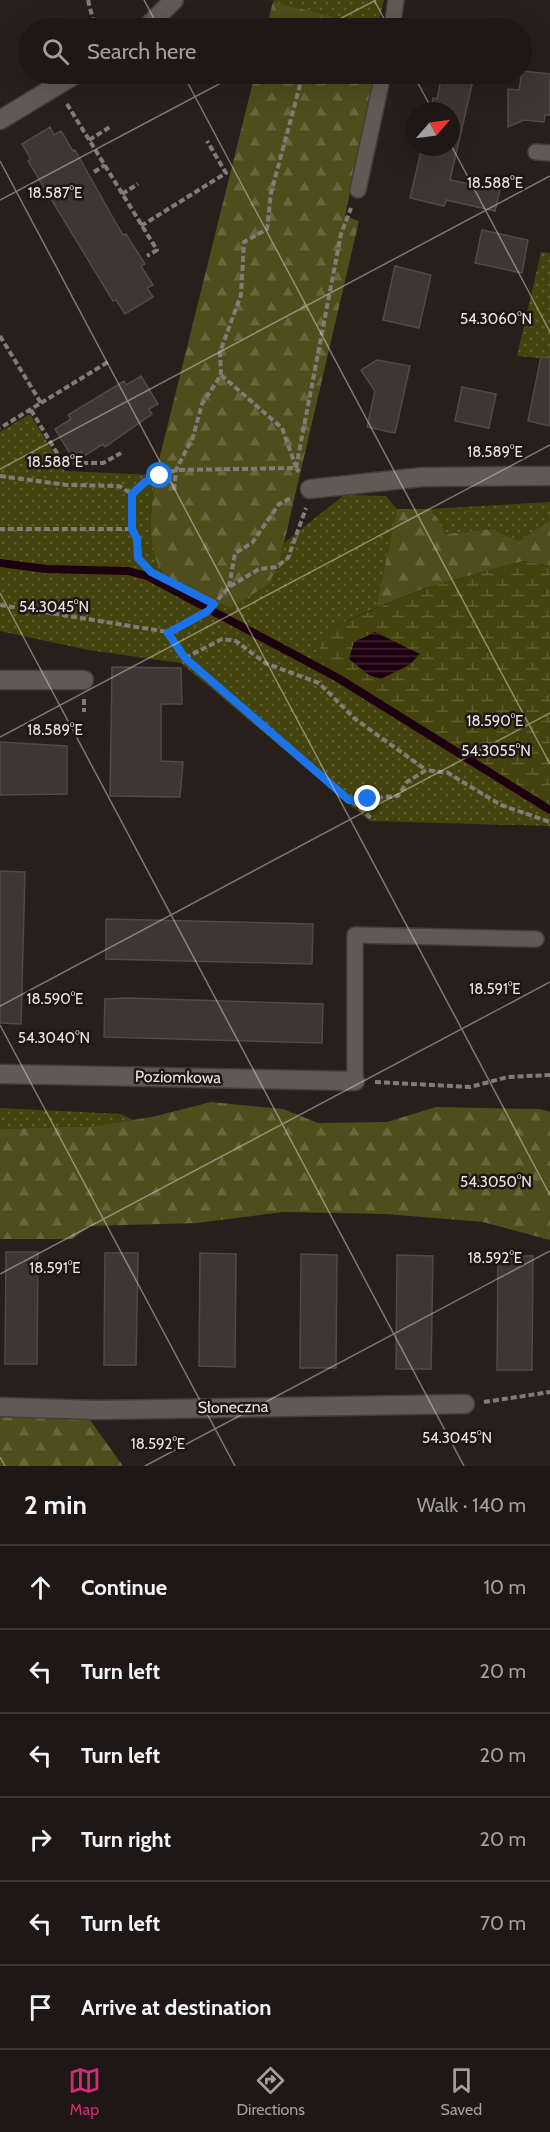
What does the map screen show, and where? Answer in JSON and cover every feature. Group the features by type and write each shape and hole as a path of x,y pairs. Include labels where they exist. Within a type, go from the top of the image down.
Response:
{"street":[{"path":"156,18 174,0"},
{"path":"0,120 59,84"},
{"path":"310,489 423,477 550,476"},
{"path":"0,680 84,680"},
{"name":"Poziomkowa","path":"0,1074 355,1082"},
{"name":"Słoneczna","path":"0,1407 97,1410 465,1404"}],"lane":[{"path":"393,18 396,0"},
{"path":"358,190 381,84"},
{"path":"355,1082 356,935 536,939"}],"path":[{"path":"88,0 92,18"},
{"path":"174,490 176,470 193,437 202,404 221,375 220,352 241,295 244,242 267,229 271,193 300,84"},
{"path":"63,98 157,250 147,256"},
{"path":"89,140 110,127"},
{"path":"141,225 226,173 207,141"},
{"path":"94,172 105,165"},
{"path":"122,194 138,184"},
{"path":"296,468 341,234 358,190"},
{"path":"0,336 41,403"},
{"path":"0,428 108,362"},
{"path":"221,375 282,428 296,468 310,489"},
{"path":"31,410 63,463 103,463 120,453"},
{"path":"211,607 151,572 138,558 137,539 132,529 132,494 145,482 176,470 296,468"},
{"path":"0,476 67,484 119,486 132,494"},
{"path":"0,605 168,633 211,607 229,587 259,569 276,567 288,558 310,489"},
{"path":"229,587 235,553 252,543 279,504 310,489"},
{"path":"0,529 132,529"},
{"path":"168,633 185,658 371,818"},
{"path":"185,658 222,639 236,641 265,663 319,683 355,719 426,770 448,773 501,805 550,822"},
{"path":"349,800 398,795 407,782 426,770"},
{"path":"355,1082 470,1087 508,1077 550,1075"},
{"path":"465,1404 550,1392"}],"green space":[{"path":"274,0 384,0 380,18 340,18 273,2"},
{"path":"273,2 340,18 269,18"},
{"path":"253,84 373,84 345,216 359,221 280,560 269,584 230,608 197,594 167,575 159,566 152,542 151,514 155,476"},
{"path":"541,252 550,253 550,359 517,356"},
{"path":"30,414 65,471 155,475 151,539 158,563 165,573 177,582 229,608 280,560 284,543 344,495 386,496 397,509 376,608 328,629 321,669 550,810 550,826 369,821 181,663 88,650 0,631 0,432"},
{"path":"550,502 550,520 519,541 491,529 444,534 438,519 430,509"},
{"path":"397,509 430,509 445,534 491,529 519,541 550,520 550,566 523,561 422,589 376,608"},
{"path":"523,561 550,566 550,810 321,669 319,636 328,629 422,589"},
{"path":"211,1102 283,1109 318,1123 387,1122 436,1107 540,1109 550,1112 550,1240 483,1222 386,1214 283,1212 197,1223 89,1226 72,1239 0,1239 0,1129 94,1126 152,1117"},
{"path":"0,1108 121,1114 133,1120 94,1126 0,1129"},
{"path":"0,1416 88,1417 123,1466 0,1466"}],"shaded area":[{"path":"375,632 420,654 409,665 381,679 369,675 349,659 354,642"}],"building":[{"path":"532,72 550,74 550,115 545,115 544,122 524,120 508,127 508,89 519,90 520,84 532,84"},
{"path":"440,84 472,84 460,137 460,102 432,102 433,98 437,99"},
{"path":"50,127 54,135 61,131 73,151 75,150 123,235 126,234 145,264 141,266 153,285 147,288 153,297 125,314 116,300 113,301 28,161 31,159 22,144"},
{"path":"420,156 456,156 450,180 500,190 495,211 446,200 444,206 410,198"},
{"path":"482,230 528,240 522,273 475,263"},
{"path":"395,266 431,275 419,328 383,320"},
{"path":"541,357 550,358 550,426 528,421"},
{"path":"377,360 410,366 395,433 367,427 375,391 361,370"},
{"path":"141,376 158,404 149,409 152,414 105,447 103,444 84,456 81,451 72,457 55,429 71,419 68,415 124,381 126,385"},
{"path":"462,387 496,394 489,428 455,421"},
{"path":"112,667 181,668 182,704 161,704 161,761 183,762 180,797 110,796"},
{"path":"0,742 67,746 67,794 0,795"},
{"path":"0,871 25,872 21,1024 0,1023"},
{"path":"106,919 313,924 312,964 106,959"},
{"path":"105,999 323,1004 322,1043 104,1037"},
{"path":"6,1252 38,1252 37,1364 5,1364"},
{"path":"105,1253 138,1253 136,1365 104,1365"},
{"path":"200,1253 236,1254 235,1367 199,1366"},
{"path":"301,1254 337,1255 336,1368 300,1368"},
{"path":"397,1255 433,1256 431,1369 396,1369"},
{"path":"498,1256 533,1256 532,1370 497,1370"}],"waterway":[{"path":"0,563 46,569 128,571 147,576 338,678 550,810"}],"route":[{"path":"160,476 145,482 132,494 132,529 137,539 138,558 151,572 214,604 208,611 168,633 175,645 185,658 349,800 368,799"}]}
